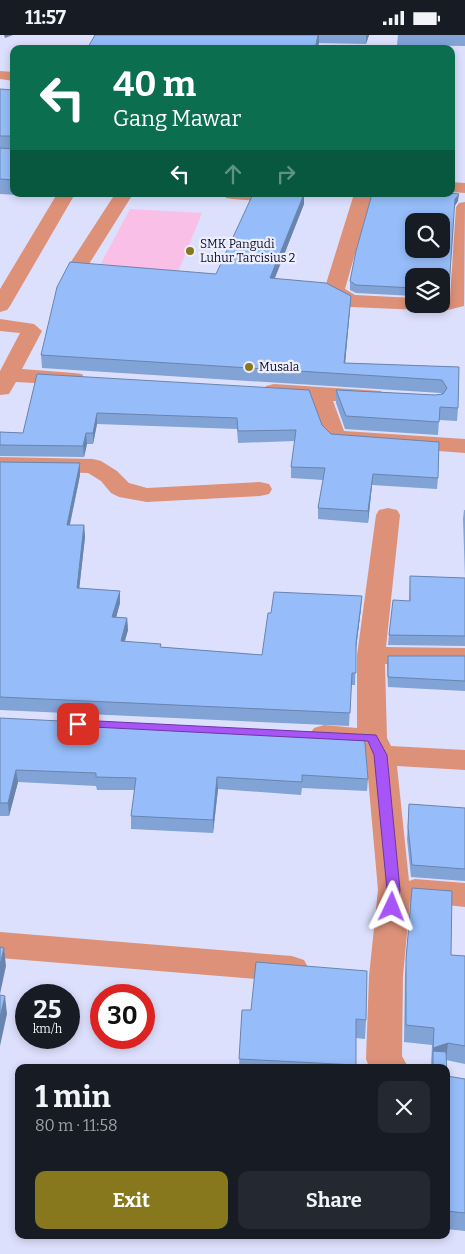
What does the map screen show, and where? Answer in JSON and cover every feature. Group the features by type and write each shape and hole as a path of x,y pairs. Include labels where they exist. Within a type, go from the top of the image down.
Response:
{"street":[{"path":"0,306 64,197"},
{"path":"77,268 122,197"},
{"path":"273,197 287,198"},
{"path":"362,197 335,287 335,292 352,301 444,305 457,302 460,298 465,207"},
{"path":"0,325 26,328 32,331 2,387"},
{"path":"2,387 96,380"},
{"path":"251,389 395,397"},
{"path":"319,393 334,435 339,438 465,446"},
{"path":"0,464 93,466 109,476 120,488 128,492 147,495 260,489"},
{"path":"388,515 371,655 376,746 394,890 356,974 384,1059 388,1064"},
{"path":"371,655 465,656"},
{"path":"294,734 465,760"},
{"path":"394,890 465,895"},
{"path":"0,945 356,974"}],"shaded area":[{"path":"130,209 202,213 178,272 99,267"}],"building":[{"path":"95,35 318,35 316,45 89,45"},
{"path":"0,89 10,90 10,136 0,136"},
{"path":"0,148 10,149 10,180 0,179"},
{"path":"455,194 459,194 455,199 450,273 450,268 405,268 405,288 356,285 350,281 356,251 371,197 455,197"},
{"path":"252,197 303,197 270,278 326,283 351,296 344,363 459,367 458,408 440,407 439,422 346,416 336,390 435,395 443,394 447,388 442,380 41,355 57,287 70,262 216,274"},
{"path":"37,374 309,390 322,425 331,434 439,442 438,478 373,474 368,511 318,508 325,468 291,467 296,430 238,431 237,418 97,413 93,433 86,433 83,446 0,445 0,432 23,433"},
{"path":"0,462 80,463 67,525 84,525 77,588 120,591 112,617 127,618 121,641 161,644 160,647 262,655 268,613 271,613 274,592 362,596 356,643 356,673 352,673 350,713 0,697"},
{"path":"410,576 465,578 465,636 389,635 393,600 410,601"},
{"path":"388,656 465,656 465,681 388,677"},
{"path":"0,718 362,736 365,743 368,779 302,775 302,782 217,777 213,820 131,816 136,778 96,777 96,773 16,770 8,803 0,803"},
{"path":"409,804 465,808 465,869 412,865 408,827"},
{"path":"412,888 452,891 451,955 465,956 465,1046 448,1043 433,1048 434,1028 406,1025 406,959"},
{"path":"0,947 4,948 0,965"},
{"path":"256,962 367,971 366,1020 356,1019 356,1064 239,1059 242,1010 251,1010"},
{"path":"0,995 5,996 0,1017"},
{"path":"433,1051 446,1052 446,1064 433,1064"},
{"path":"450,1076 465,1079 465,1213 450,1211"}],"place":[{"name":"SMK Pangudi Luhur Tarcisius 2","path":"190,251"},
{"name":"Musala","path":"249,367"}],"route":[{"path":"78,724 372,737 381,755 394,890 392,907"}]}
